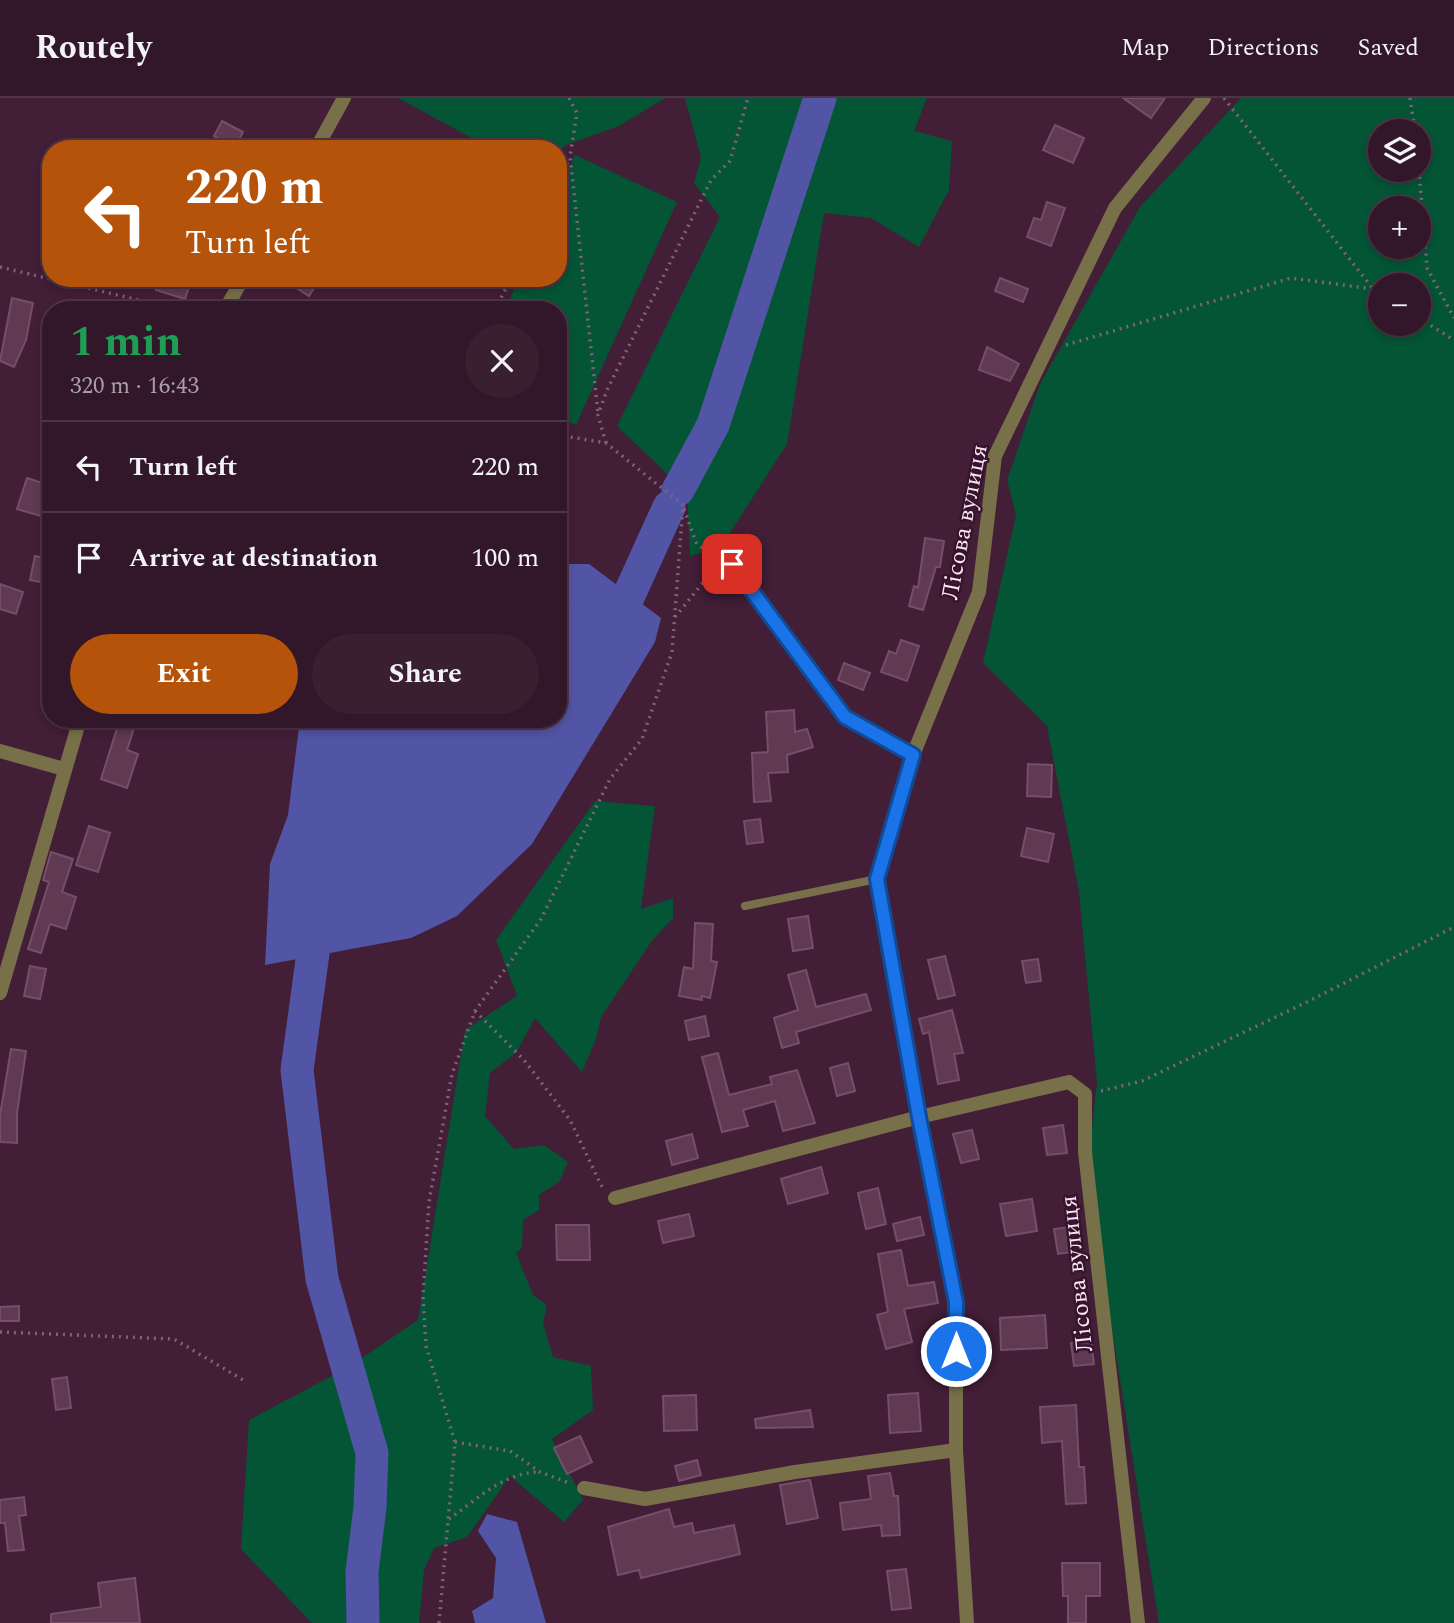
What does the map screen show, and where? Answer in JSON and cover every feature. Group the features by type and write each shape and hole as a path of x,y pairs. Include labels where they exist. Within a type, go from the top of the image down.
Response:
{"street":[{"path":"321,140 344,98"},
{"name":"Лісова вулиця","path":"967,1623 956,1450 956,1302 919,1117 877,879 913,755 979,592 995,456 1115,208 1203,98"},
{"path":"0,993 77,728"},
{"path":"0,751 64,769"},
{"path":"615,1198 919,1117 1069,1082 1085,1094"},
{"name":"Лісова вулиця","path":"1085,1094 1085,1152 1138,1623"},
{"path":"584,1488 645,1499 795,1472 956,1450"}],"lane":[{"path":"732,564 845,717 913,755"},
{"path":"745,906 877,879"}],"path":[{"path":"567,163 577,113 569,98"},
{"path":"598,415 607,390 711,180 730,162 748,98"},
{"path":"1224,98 1368,283"},
{"path":"1410,98 1413,119"},
{"path":"570,156 598,415 606,443"},
{"path":"1420,182 1427,268 1454,318"},
{"path":"0,267 42,277"},
{"path":"1045,352 1291,278 1368,288"},
{"path":"84,287 142,301"},
{"path":"1431,326 1454,340"},
{"path":"567,436 606,443 683,505 697,545 722,559 675,617"},
{"path":"438,1622 455,1442 426,1346 424,1297 429,1202 452,1074 475,1010 541,919 610,779 642,739 672,652 683,505"},
{"path":"1085,1094 1142,1081 1307,1002 1454,927"},
{"path":"475,1010 524,1060 570,1120 603,1189 615,1198"},
{"path":"0,1332 174,1339 245,1381"},
{"path":"455,1442 510,1451 540,1472 584,1488"},
{"path":"449,1519 492,1487 524,1472 540,1472"}],"green space":[{"path":"398,98 665,98 619,126 567,145 567,140 475,140"},
{"path":"685,98 927,98 914,131 952,141 949,190 919,247 871,218 824,213 787,444 721,547 690,556 687,493 617,426 720,217 694,183 701,157"},
{"path":"1241,98 1454,98 1454,1623 1159,1623 1087,1173 1097,1082 1079,892 1047,726 983,663 1016,515 1007,480 1040,384 1140,207"},
{"path":"575,155 677,202 576,425 567,421 567,301 509,301 515,287 567,287 567,173"},
{"path":"595,801 655,806 641,909 673,898 673,918 651,942 601,1017 596,1039 582,1072 535,1018 516,1053 490,1073 485,1116 514,1149 544,1145 568,1162 560,1181 539,1195 539,1210 523,1220 522,1248 516,1253 533,1295 547,1305 543,1323 553,1357 591,1366 593,1410 552,1439 583,1500 564,1522 510,1476 467,1537 434,1548 424,1570 419,1623 312,1623 241,1549 249,1420 347,1368 418,1320 465,1030 517,996 496,940"}],"shaded area":[{"path":"567,564 589,564 661,618 655,642 532,844 457,916 411,938 265,965 270,864 288,815 299,728 567,728"},
{"path":"487,1514 517,1522 546,1623 475,1623 472,1611 493,1598 496,1558 478,1531"}],"building":[{"path":"1123,98 1165,98 1151,118"},
{"path":"222,121 243,132 239,140 221,140 214,136"},
{"path":"1055,125 1084,138 1073,163 1043,150"},
{"path":"1047,202 1065,208 1051,246 1027,237 1034,218 1041,220"},
{"path":"1000,278 1028,289 1023,302 995,291"},
{"path":"157,287 189,287 185,299 156,290"},
{"path":"295,287 314,287 309,296"},
{"path":"12,298 33,303 26,340 14,367 0,361"},
{"path":"987,347 1019,364 1010,381 979,370"},
{"path":"27,478 42,483 42,516 17,509"},
{"path":"925,538 944,541 940,567 936,567 923,610 909,606 914,586 918,588"},
{"path":"35,556 42,557 42,582 30,580"},
{"path":"0,584 23,592 16,614 0,609"},
{"path":"901,640 919,646 907,681 881,672 889,651 896,654"},
{"path":"844,663 870,673 863,690 838,680"},
{"path":"794,710 795,732 807,729 813,747 787,755 788,772 768,773 771,801 754,802 752,753 768,752 766,712"},
{"path":"117,728 134,728 127,750 138,754 127,788 101,779"},
{"path":"1028,764 1052,765 1051,797 1027,796"},
{"path":"760,819 763,842 747,844 744,821"},
{"path":"89,826 110,833 98,872 76,865"},
{"path":"1027,828 1054,834 1048,862 1021,856"},
{"path":"51,852 73,859 62,892 76,897 66,929 50,924 41,953 28,949 49,882 43,880"},
{"path":"808,916 813,948 793,951 788,919"},
{"path":"695,923 713,924 711,961 717,962 710,998 701,996 702,1000 679,996 684,967 693,969"},
{"path":"945,956 955,995 938,999 928,960"},
{"path":"1038,959 1041,981 1026,983 1022,961"},
{"path":"30,966 46,969 40,999 24,996"},
{"path":"806,970 816,1007 866,994 871,1010 796,1032 799,1043 782,1048 774,1018 798,1010 788,975"},
{"path":"952,1010 963,1053 954,1054 959,1080 938,1084 929,1032 923,1034 919,1019"},
{"path":"705,1016 709,1036 689,1040 685,1021"},
{"path":"11,1049 26,1051 17,1113 17,1143 0,1142 0,1115"},
{"path":"718,1053 729,1095 772,1084 770,1077 797,1070 815,1123 783,1131 775,1101 743,1110 748,1126 722,1132 702,1057"},
{"path":"848,1063 855,1091 837,1096 830,1068"},
{"path":"1063,1125 1067,1153 1047,1155 1043,1128"},
{"path":"972,1130 979,1159 961,1163 953,1134"},
{"path":"692,1134 698,1158 672,1165 666,1141"},
{"path":"821,1167 828,1193 788,1204 781,1179"},
{"path":"878,1188 886,1224 866,1229 858,1193"},
{"path":"1032,1199 1037,1231 1006,1236 1000,1204"},
{"path":"689,1214 694,1236 663,1243 658,1221"},
{"path":"920,1217 924,1235 897,1241 893,1224"},
{"path":"556,1225 589,1225 590,1260 557,1260"},
{"path":"1069,1227 1073,1252 1058,1254 1054,1229"},
{"path":"901,1250 908,1286 934,1282 938,1303 904,1309 912,1342 886,1349 877,1315 888,1312 878,1254"},
{"path":"19,1306 19,1321 0,1321 0,1307"},
{"path":"1045,1315 1047,1348 1001,1350 1000,1318"},
{"path":"1091,1341 1094,1364 1074,1366 1071,1343"},
{"path":"67,1377 71,1408 56,1410 52,1379"},
{"path":"918,1393 921,1431 890,1433 888,1395"},
{"path":"696,1395 697,1430 664,1431 663,1396"},
{"path":"1076,1405 1079,1467 1084,1467 1086,1503 1066,1504 1062,1441 1042,1443 1040,1407"},
{"path":"810,1410 813,1427 756,1428 755,1419"},
{"path":"580,1436 592,1462 567,1474 554,1448"},
{"path":"697,1460 701,1475 679,1481 675,1466"},
{"path":"890,1473 894,1496 898,1496 900,1535 882,1536 881,1525 843,1530 840,1503 871,1499 868,1476"},
{"path":"810,1480 818,1518 787,1524 780,1485"},
{"path":"24,1497 26,1515 19,1516 24,1550 8,1551 5,1523 0,1523 0,1500"},
{"path":"669,1509 674,1527 692,1523 694,1533 734,1525 740,1554 641,1578 639,1570 618,1575 608,1527"},
{"path":"1062,1563 1100,1563 1100,1596 1086,1596 1086,1623 1068,1623 1068,1596 1063,1596"},
{"path":"906,1569 911,1608 892,1610 887,1571"},
{"path":"135,1578 140,1623 51,1623 51,1614 101,1607 98,1583"}],"waterway":[{"path":"678,490 713,425 820,98"},
{"path":"567,623 624,606 669,507"},
{"path":"324,913 317,924 297,1070 322,1279 372,1453 370,1507 362,1572 363,1623"}],"route":[{"path":"732,564 845,717 913,755 877,879 919,1117 956,1302 956,1351"}]}
